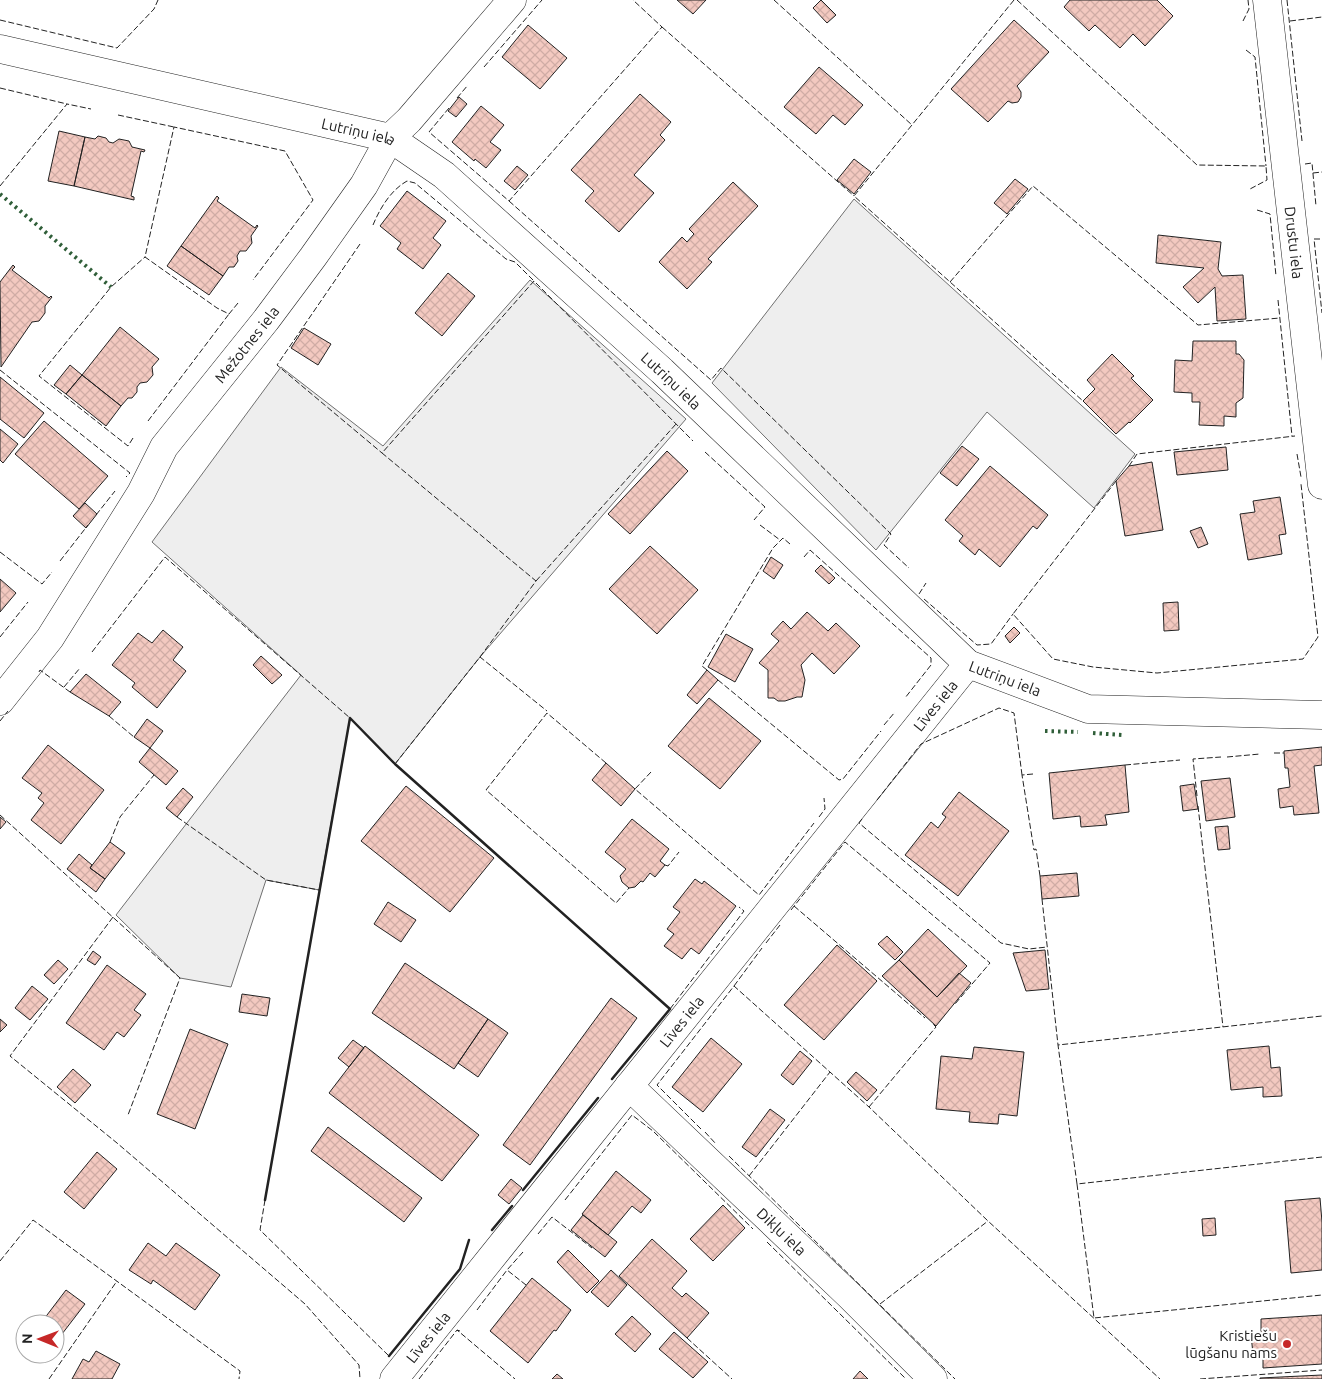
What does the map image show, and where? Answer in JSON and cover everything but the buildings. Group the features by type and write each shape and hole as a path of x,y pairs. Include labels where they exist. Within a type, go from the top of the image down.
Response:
{"street":[{"name":"Drustu iela","path":"1267,0 1322,484"},
{"name":"Mežotnes iela","path":"0,702 50,638 141,493 164,447 266,320 313,257 364,185 390,138 409,120 510,1"},
{"name":"Lutriņu iela","path":"0,48 390,138 444,175 662,371 968,664 1088,709 1322,715"},
{"name":"Līves iela","path":"394,1379 968,664"},
{"name":"Dikļu iela","path":"629,1086 850,1296 933,1379"}],"shaded area":[{"path":"854,199 1135,454 1094,508 987,412 876,550 712,383"},
{"path":"530,280 686,419 480,657 395,764 350,718 319,890 266,880 231,987 180,978 116,915 301,675 152,542 281,367 383,446"}],"hedge":[{"path":"0,194 111,287"},
{"path":"1045,731 1078,732"},
{"path":"1093,733 1122,735"}],"fence":[{"path":"0,20 117,48 154,9 158,0"},
{"path":"484,67 542,0"},
{"path":"449,108 429,132 509,201 662,27 633,0"},
{"path":"774,0 912,125"},
{"path":"1014,0 854,196 1083,401"},
{"path":"1017,0 1197,165 1266,166 1267,180 1250,189"},
{"path":"1243,21 1249,9 1248,0"},
{"path":"1287,0 1302,141"},
{"path":"1290,21 1322,17"},
{"path":"662,27 854,196"},
{"path":"1246,50 1255,57 1266,166"},
{"path":"457,98 468,85"},
{"path":"0,88 67,104"},
{"path":"0,186 67,104 91,109"},
{"path":"118,115 174,127"},
{"path":"238,303 229,314 217,308 145,257 174,127 285,151 313,200 253,280"},
{"path":"1305,164 1312,163 1316,206"},
{"path":"1313,173 1322,172"},
{"path":"373,225 391,194 407,181 415,183 506,259 515,262 534,281"},
{"path":"950,282 1033,186 1198,325 1280,318"},
{"path":"509,201 711,380 721,368 891,534 884,545 909,568"},
{"path":"1257,210 1270,214 1276,276"},
{"path":"1320,239 1314,239 1322,313"},
{"path":"360,244 277,365 382,453"},
{"path":"133,438 128,446 39,376 111,287 145,257"},
{"path":"480,657 536,581 382,453 534,281 693,441"},
{"path":"1278,300 1292,436"},
{"path":"148,421 229,314"},
{"path":"0,370 130,473 126,477"},
{"path":"536,581 676,424"},
{"path":"1129,466 1137,454 1295,436"},
{"path":"705,452 765,507 754,520"},
{"path":"1297,454 1301,477"},
{"path":"1116,481 1013,614 1053,659 1093,667 1157,673 1303,659 1318,637 1301,484"},
{"path":"96,515 115,491"},
{"path":"60,561 88,525"},
{"path":"760,525 780,540"},
{"path":"707,670 702,666 773,548 783,538 790,544"},
{"path":"804,557 810,550 931,658 931,665 905,698"},
{"path":"0,552 42,584 52,572"},
{"path":"92,652 165,557 350,718"},
{"path":"919,594 926,583"},
{"path":"924,599 977,645 991,644 1013,614"},
{"path":"0,637 28,602"},
{"path":"395,764 480,657 547,711"},
{"path":"64,687 80,668"},
{"path":"39,672 40,670 70,692"},
{"path":"718,680 839,780 843,779 881,731"},
{"path":"877,800 921,744 999,708 1014,713 1022,775"},
{"path":"0,721 8,711"},
{"path":"884,725 895,712"},
{"path":"606,763 547,713 486,790 616,903 629,888"},
{"path":"109,716 134,737"},
{"path":"1274,753 1284,753"},
{"path":"1227,757 1260,754"},
{"path":"1197,796 1193,759 1221,757"},
{"path":"1125,765 1180,760"},
{"path":"651,772 635,789 759,895 814,823"},
{"path":"1033,774 1022,775 1040,876"},
{"path":"110,842 120,817 154,775"},
{"path":"819,817 825,809 824,798"},
{"path":"1198,806 1223,1027"},
{"path":"0,815 180,978 128,1115"},
{"path":"177,817 266,880 319,890"},
{"path":"862,819 859,823 1001,943 1029,949 1047,947"},
{"path":"791,910 845,842 990,963 955,1004"},
{"path":"665,865 668,866 679,852"},
{"path":"1042,899 1058,1045"},
{"path":"794,906 925,1018"},
{"path":"670,1009 744,911 739,907"},
{"path":"113,917 10,1056 117,1143 305,1304 359,1365 360,1379"},
{"path":"766,943 780,925"},
{"path":"734,986 762,948"},
{"path":"701,1129 657,1085 734,986 869,1107 988,1221 1160,1379"},
{"path":"1077,1184 1058,1045 1322,1016"},
{"path":"869,1107 936,1027 933,1024"},
{"path":"749,1176 830,1072"},
{"path":"565,1200 632,1115 653,1131 753,1229"},
{"path":"705,1132 716,1144"},
{"path":"729,1156 955,1379"},
{"path":"1322,1157 1077,1184 1094,1318 1322,1295"},
{"path":"265,1200 260,1230 389,1356"},
{"path":"538,1234 552,1217 592,1248"},
{"path":"0,1261 33,1220 240,1371 239,1379"},
{"path":"880,1304 988,1221"},
{"path":"767,1242 906,1379"},
{"path":"523,1252 507,1270 526,1285"},
{"path":"477,1310 507,1270"},
{"path":"49,1379 117,1281"},
{"path":"460,1331 457,1330 515,1379"},
{"path":"419,1379 457,1330"},
{"path":"687,1338 732,1379"},
{"path":"1200,1379 1322,1370"}],"wall":[{"path":"265,1200 350,718 395,764 670,1009 612,1079"},
{"path":"523,1190 598,1098"},
{"path":"492,1230 512,1206"},
{"path":"389,1356 460,1269 469,1240"}],"place":[{"name":"Kristiešu lūgšanu nams","path":"1287,1344"}]}
